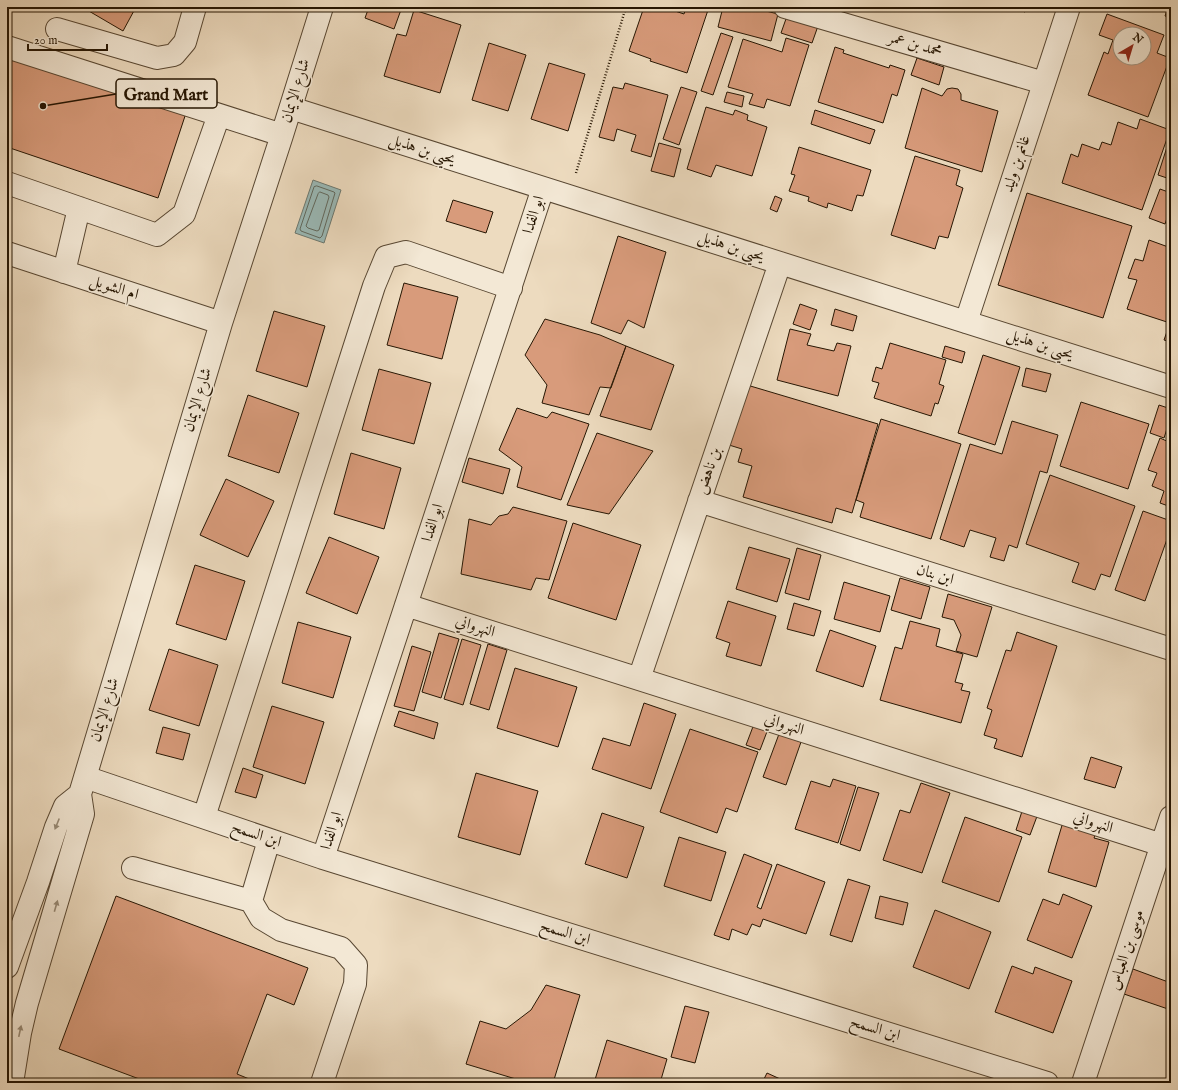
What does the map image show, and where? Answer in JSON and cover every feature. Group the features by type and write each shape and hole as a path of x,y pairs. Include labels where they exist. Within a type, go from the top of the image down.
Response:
{"street":[{"path":"56,29 157,58 174,54 185,42 195,7"},
{"name":"شارع الإيمان","path":"12,1083 20,1032 27,1003 83,814 82,786 221,323 291,108 322,7"},
{"name":"محمد بن عمر","path":"786,7 1044,83"},
{"name":"غانم بن وليد","path":"966,322 1069,7"},
{"path":"7,47 282,135"},
{"name":"يحيى بن هذيل","path":"291,108 1171,387"},
{"path":"7,183 158,235 184,214 219,115"},
{"name":"ابو الفدا","path":"324,858 543,188"},
{"path":"64,272 79,208"},
{"path":"204,817 374,286 386,257 406,252 511,288"},
{"name":"ام الشويل","path":"7,254 221,323"},
{"name":"بن ناهض","path":"639,679 780,263"},
{"name":"ابن بنان","path":"699,501 1171,648"},
{"name":"النهرواني","path":"406,605 1162,845"},
{"path":"8,958 38,882 56,827 65,806 82,786"},
{"name":"ابن السمح","path":"82,786 204,817 324,858 1047,1083"},
{"name":"موسى بن العباس","path":"1083,1083 1171,817"},
{"path":"269,840 252,901 261,918 281,930 341,948 356,965 355,984 322,1083"},
{"path":"133,868 252,901"}],"path":[{"path":"570,196 626,7"}],"water":[{"path":"313,180 341,190 324,243 295,233"}],"building":[{"path":"82,7 136,7 123,31"},
{"path":"369,7 402,7 394,29 365,18"},
{"path":"644,7 663,7 684,14 686,7 701,7 708,10 687,73 650,61 651,59 629,51"},
{"path":"723,7 750,7 778,14 771,41 718,27"},
{"path":"1017,7 1027,7 1025,12 1016,9"},
{"path":"1168,7 1171,7 1171,18 1165,16"},
{"path":"414,10 461,25 440,93 384,76 397,34 406,36"},
{"path":"1107,14 1140,26 1112,26 1112,40 1099,35"},
{"path":"787,16 818,26 812,43 781,33"},
{"path":"1152,31 1164,35 1157,53 1170,58 1148,117 1088,95 1104,52 1108,54 1112,43 1112,66 1152,66"},
{"path":"721,33 733,37 713,95 701,91"},
{"path":"786,38 809,45 790,106 767,99 764,108 749,104 753,94 728,87 743,39 782,52"},
{"path":"489,43 526,55 508,111 472,100"},
{"path":"835,47 844,50 843,53 889,68 890,65 905,70 897,96 892,94 883,123 818,102"},
{"path":"7,58 187,110 158,198 7,147"},
{"path":"917,58 944,67 939,85 911,75"},
{"path":"549,63 585,74 568,131 531,119"},
{"path":"625,83 668,95 651,157 631,151 636,135 617,129 614,141 599,137 613,87 623,89"},
{"path":"681,87 697,92 679,145 663,139"},
{"path":"922,88 942,96 947,89 958,89 961,94 961,100 998,111 982,172 905,148"},
{"path":"727,92 744,96 742,107 724,102"},
{"path":"706,107 733,115 735,110 748,115 747,120 767,127 752,176 716,165 711,177 687,169"},
{"path":"815,110 875,130 870,144 811,124"},
{"path":"1140,119 1170,130 1142,210 1062,183 1071,154 1078,157 1082,144 1099,150 1102,142 1111,145 1118,122 1137,129"},
{"path":"659,143 681,149 674,177 651,171"},
{"path":"799,147 871,170 863,196 857,195 852,211 828,203 827,208 808,201 809,197 789,191 795,175 791,174"},
{"path":"1167,147 1171,149 1170,179 1158,175"},
{"path":"915,156 960,170 956,185 963,188 948,238 939,236 935,249 891,235"},
{"path":"1160,189 1171,193 1171,206 1165,224 1149,218"},
{"path":"1027,193 1132,226 1103,318 998,285"},
{"path":"775,196 782,199 777,212 770,209"},
{"path":"453,200 493,212 486,233 446,221"},
{"path":"618,236 666,252 644,328 628,320 621,334 591,323"},
{"path":"1149,240 1171,248 1171,342 1164,340 1170,323 1127,309 1137,280 1128,278 1135,259 1143,261"},
{"path":"404,283 458,297 442,359 387,345"},
{"path":"800,304 817,310 810,330 793,324"},
{"path":"835,309 857,316 853,331 831,325"},
{"path":"274,311 325,326 307,387 256,371"},
{"path":"545,319 600,335 626,346 611,388 600,387 589,415 542,403 547,385 525,355"},
{"path":"790,329 811,334 807,345 834,351 837,343 851,346 838,396 777,380"},
{"path":"890,343 946,360 939,384 944,386 938,404 935,403 931,416 874,398 879,383 872,381 876,367 882,369"},
{"path":"626,346 674,365 651,430 600,416"},
{"path":"945,346 965,352 962,363 942,357"},
{"path":"983,355 1020,367 995,445 958,433"},
{"path":"1026,368 1051,374 1046,392 1022,386"},
{"path":"379,369 431,383 414,444 362,430"},
{"path":"747,385 878,424 852,513 836,508 832,523 743,497 752,466 738,462 742,449 729,445"},
{"path":"248,395 299,413 279,473 228,456"},
{"path":"1081,402 1149,424 1128,489 1060,466"},
{"path":"1159,405 1171,409 1171,416 1164,438 1150,433"},
{"path":"517,408 547,418 552,412 589,424 561,500 517,487 522,467 499,450"},
{"path":"881,419 961,444 931,539 860,517 864,503 856,500"},
{"path":"1012,421 1058,435 1047,473 1040,471 1017,548 1009,545 1004,561 990,557 996,538 970,530 964,547 940,539 970,444 1002,454"},
{"path":"597,433 653,451 609,514 567,505"},
{"path":"1160,438 1171,443 1171,507 1160,503 1164,491 1152,486 1157,473 1148,470"},
{"path":"351,453 401,468 384,529 334,514"},
{"path":"469,458 510,469 503,494 462,482"},
{"path":"1050,475 1135,506 1110,577 1101,574 1095,590 1072,582 1079,563 1026,544"},
{"path":"226,479 274,501 248,557 200,535"},
{"path":"513,507 567,521 549,580 536,578 531,590 461,574 469,519 491,525 499,516 508,514"},
{"path":"1143,511 1171,521 1171,528 1145,601 1115,590"},
{"path":"573,523 641,545 616,620 548,598"},
{"path":"329,537 379,557 357,614 306,593"},
{"path":"1171,546 1171,562 1166,560"},
{"path":"749,547 790,559 777,602 736,589"},
{"path":"797,548 821,555 809,600 785,593"},
{"path":"195,565 245,581 226,640 176,624"},
{"path":"900,578 930,587 921,619 891,610"},
{"path":"844,582 890,596 880,632 834,619"},
{"path":"948,594 992,607 977,657 956,651 961,635 954,620 942,617"},
{"path":"728,601 776,616 761,666 726,656 730,643 716,638"},
{"path":"794,603 821,611 814,636 787,629"},
{"path":"910,621 940,629 936,646 963,654 955,682 963,684 961,690 970,692 961,723 880,700 895,647 902,649"},
{"path":"298,622 351,637 333,698 282,683"},
{"path":"830,630 876,646 863,687 816,671"},
{"path":"1017,632 1057,646 1022,757 994,748 997,739 984,735 992,710 987,708 1006,650 1011,651"},
{"path":"439,633 459,639 441,698 422,692"},
{"path":"462,639 481,645 463,705 444,699"},
{"path":"488,644 507,650 489,710 470,704"},
{"path":"412,646 431,652 414,711 394,706"},
{"path":"169,649 218,665 199,726 149,710"},
{"path":"515,668 577,687 558,747 497,728"},
{"path":"644,703 676,714 651,789 592,769 603,738 630,746"},
{"path":"272,706 324,722 305,784 253,767"},
{"path":"399,711 438,723 434,739 394,726"},
{"path":"754,724 768,729 760,750 746,745"},
{"path":"163,727 190,734 183,760 156,753"},
{"path":"690,729 758,752 737,812 726,808 717,833 660,812"},
{"path":"779,734 801,742 786,785 763,777"},
{"path":"1091,757 1122,767 1115,788 1084,779"},
{"path":"243,768 263,775 256,798 235,792"},
{"path":"476,773 538,791 520,855 458,837"},
{"path":"833,779 856,786 838,843 795,829 811,781 830,787"},
{"path":"921,783 950,793 922,873 883,860 900,810 910,813"},
{"path":"858,787 879,793 860,851 840,844"},
{"path":"1024,805 1039,811 1030,835 1016,830"},
{"path":"602,813 644,827 627,878 585,864"},
{"path":"965,817 1022,837 999,902 942,882"},
{"path":"1063,822 1096,833 1094,838 1109,842 1096,887 1048,872"},
{"path":"679,837 726,852 711,901 664,886"},
{"path":"744,854 772,865 757,907 761,909 777,864 825,882 806,934 763,919 760,927 752,924 747,935 732,929 729,940 714,935"},
{"path":"848,879 870,886 852,942 830,935"},
{"path":"1063,894 1092,906 1072,958 1027,940 1043,899 1059,905"},
{"path":"116,896 308,968 294,1005 267,994 237,1074 259,1083 150,1083 59,1049"},
{"path":"880,896 908,903 903,925 875,918"},
{"path":"935,910 991,932 969,989 913,967"},
{"path":"1012,966 1033,974 1035,967 1072,981 1053,1033 995,1012"},
{"path":"1133,969 1171,983 1171,999 1168,1009 1124,994"},
{"path":"546,985 580,995 553,1083 529,1083 466,1064 480,1021 506,1029 531,1010"},
{"path":"685,1006 709,1012 695,1063 671,1057"},
{"path":"607,1040 667,1059 660,1083 594,1083"},
{"path":"767,1073 789,1083 762,1083"}],"place":[{"name":"Grand Mart","path":"43,106"}]}
